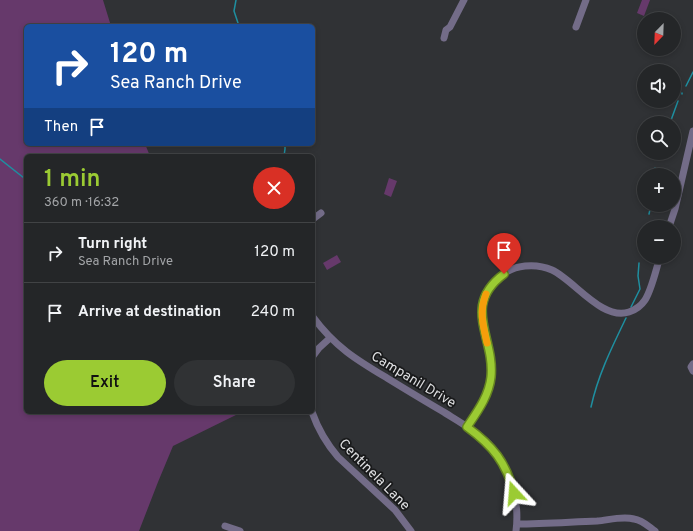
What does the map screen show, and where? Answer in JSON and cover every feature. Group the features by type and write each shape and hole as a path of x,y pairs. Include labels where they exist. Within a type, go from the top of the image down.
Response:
{"street":[{"path":"444,38 446,30 450,27 464,0"},
{"path":"576,27 586,0"},
{"path":"671,220 693,130"},
{"path":"315,218 321,213"},
{"path":"467,427 485,398 490,380 490,361 482,323 482,308 489,288 497,278 510,270 523,266 538,266 546,268 560,274 604,309 619,314 635,309 646,299 658,264"},
{"name":"Campanil Drive","path":"315,320 330,338 350,355 467,427 488,443 505,468 514,493 517,512 517,527"},
{"path":"315,353 330,338"},
{"path":"693,364 691,367 693,370"},
{"name":"Centinela Lane","path":"313,414 321,433 338,457 396,510 411,531"},
{"path":"517,527 627,518 641,521 655,531"},
{"path":"225,526 240,531"}],"shaded area":[{"path":"0,0 103,0 110,24 24,24 24,146 146,146 149,154 24,154 24,414 238,414 173,446 139,531 0,531"},
{"path":"642,0 650,0 646,12 637,12"},
{"path":"389,178 397,181 391,197 384,194"},
{"path":"337,255 341,262 327,270 323,263"}],"waterway":[{"path":"236,0 234,11 238,24"},
{"path":"686,86 693,72"},
{"path":"673,116 675,108"},
{"path":"284,154 285,146"},
{"path":"0,159 24,178"},
{"path":"631,307 640,289 638,276 639,264"},
{"path":"591,407 601,372 626,318"}],"slow traffic":[{"path":"486,294 482,308 482,323 487,343"}],"route":[{"path":"504,274 497,278 489,288 483,303 482,323 491,367 490,380 485,398 467,427 488,443 494,451 505,468 514,493"}]}
